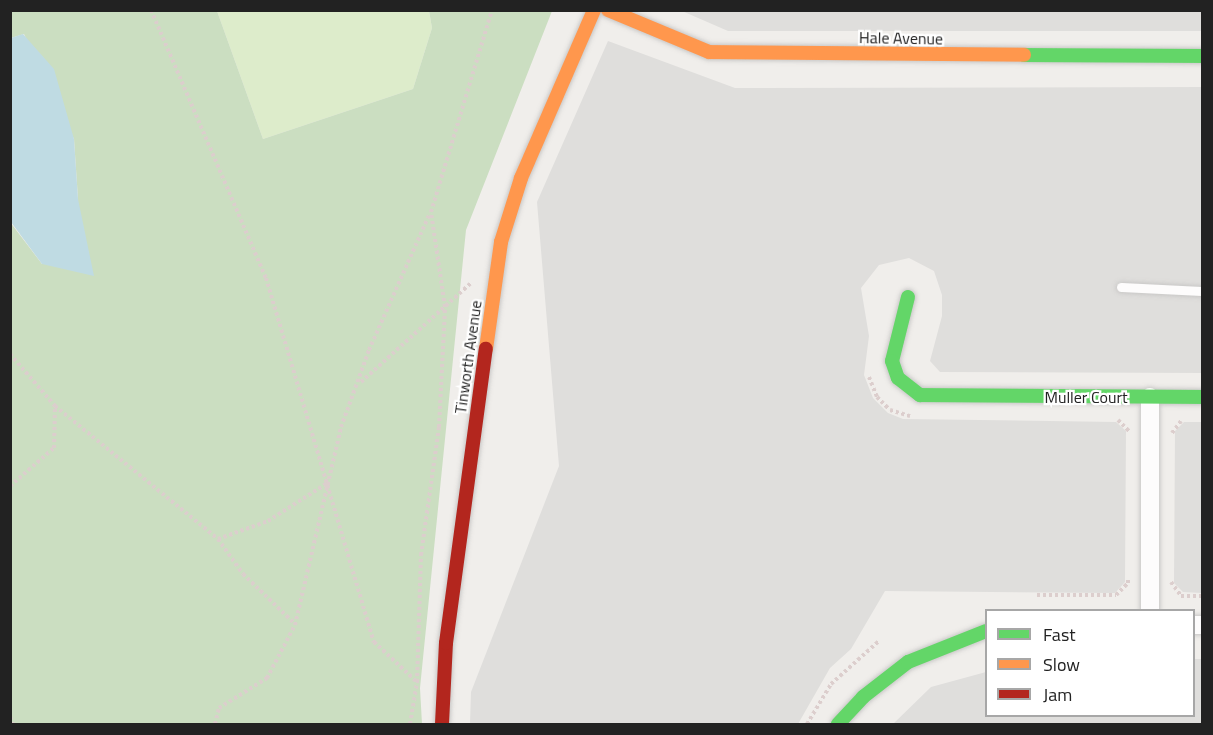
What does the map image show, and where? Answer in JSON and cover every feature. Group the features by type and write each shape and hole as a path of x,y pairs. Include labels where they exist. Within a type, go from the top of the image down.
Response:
{"street":[{"name":"Tinworth Avenue","path":"442,724 446,643 498,257 521,178 594,10"},
{"name":"Hale Avenue","path":"608,10 710,52 1203,56"},
{"name":"Muller Court","path":"908,297 892,361 898,378 916,393 1150,397 1150,609"},
{"path":"1150,397 1203,397"},
{"path":"838,724 863,697 908,662 958,639 985,632"}],"lane":[{"path":"1121,286 1203,291"}],"path":[{"path":"152,10 266,278 329,482 374,642 417,682"},
{"path":"215,724 219,708 267,678 295,625 341,427 360,383 369,350 431,212 492,10"},
{"path":"410,724 417,682 421,555 439,427 445,307 431,212"},
{"path":"360,383 498,257"},
{"path":"10,354 55,406 219,539 243,574 295,625"},
{"path":"10,486 54,448 55,406"},
{"path":"219,539 268,520 329,482"},
{"path":"1037,595 1116,596 1128,583 1128,576"},
{"path":"1171,576 1171,585 1181,596 1203,596"},
{"path":"807,724 831,684 879,640"},
{"path":"10,717 12,724"}],"shaded area":[{"path":"1202,10 1202,31 728,31 682,11"},
{"path":"608,41 735,88 1202,87 1202,373 940,372 930,361 942,316 942,295 934,271 909,258 879,265 861,288 869,336 864,375 873,398 888,413 903,419 1116,422 1126,431 1125,582 1115,593 885,591 851,649 830,668 798,724 470,724 471,692 559,466 537,202"},
{"path":"1184,422 1202,422 1202,593 1183,592 1174,583 1175,431"},
{"path":"1195,659 1202,659 1202,724 893,724 931,687 985,672 985,717 1195,717"}],"green space":[{"path":"11,11 217,11 263,139 413,89 432,28 429,11 552,11 466,230 420,688 422,724 11,724 10,222 42,264 78,199 74,139 24,34 11,38"},
{"path":"217,11 429,11 432,28 413,89 263,139"}],"water":[{"path":"23,34 54,69 74,139 78,199 94,276 42,264 11,222 11,38"}],"traffic: fast":[{"path":"1024,55 1202,56"},
{"path":"908,297 892,361 898,378 920,395 1202,397"},
{"path":"838,724 863,697 908,662 985,631"}],"traffic: slow":[{"path":"486,349 501,242 521,178 594,10"},
{"path":"608,10 709,52 1024,55"}],"traffic: jam":[{"path":"442,724 446,643 486,349"}]}
